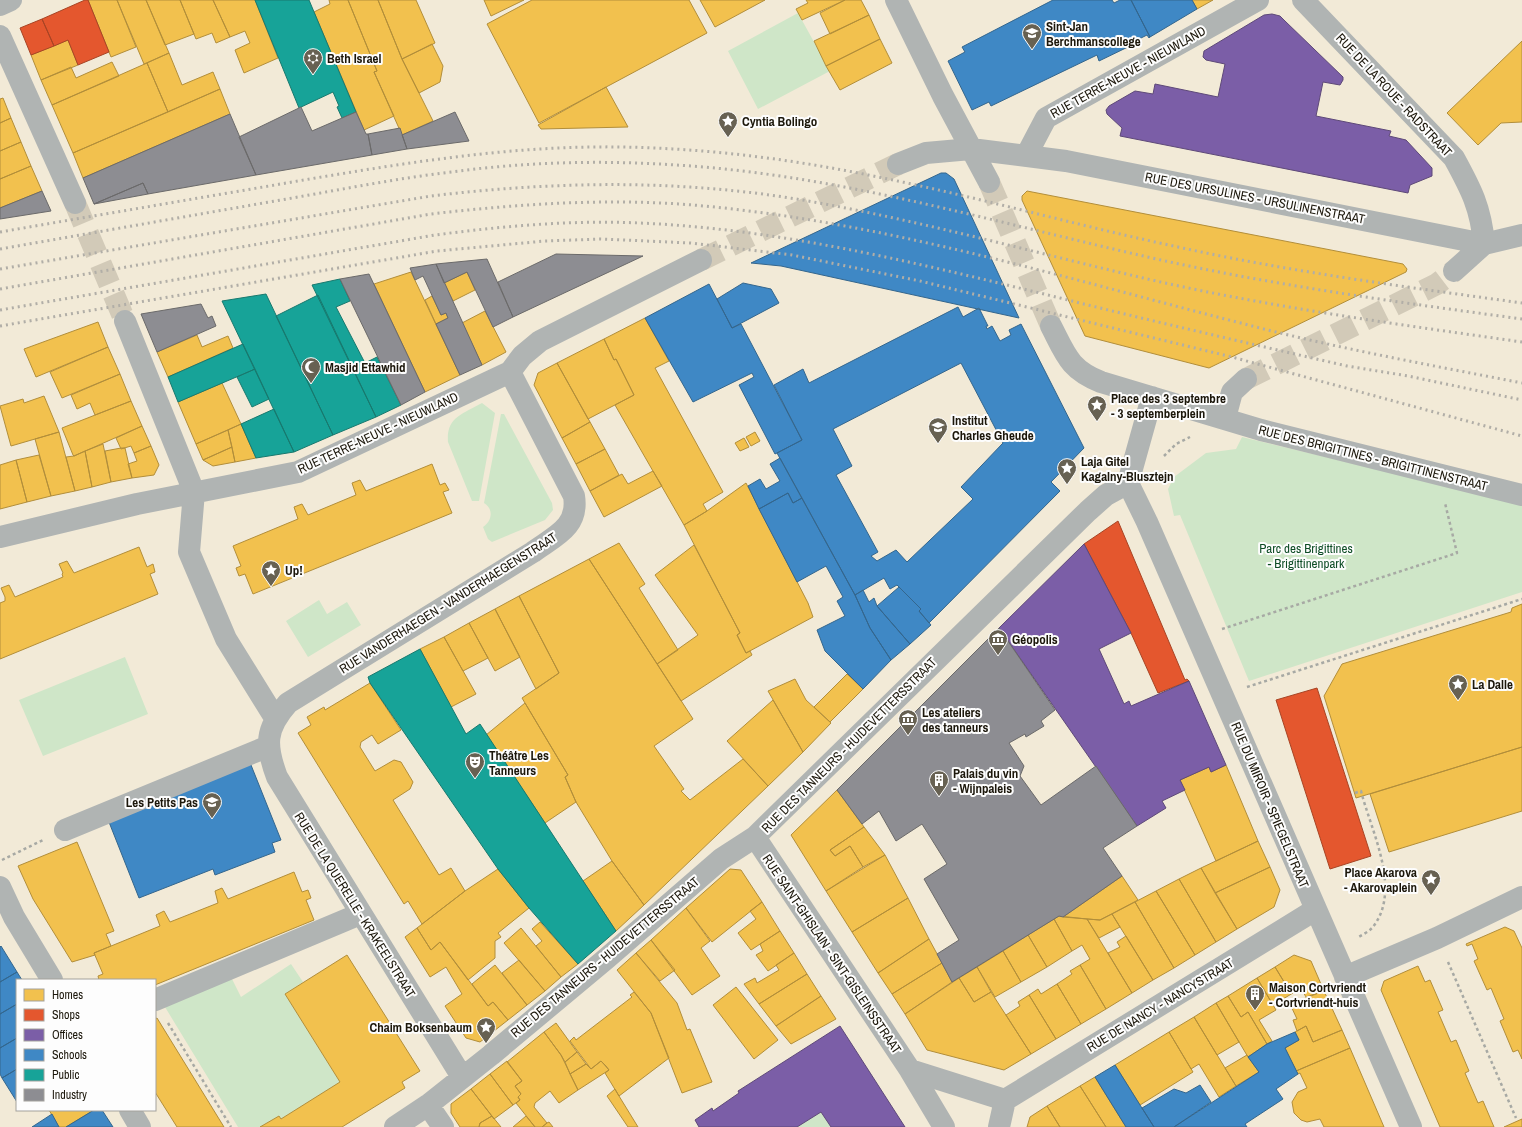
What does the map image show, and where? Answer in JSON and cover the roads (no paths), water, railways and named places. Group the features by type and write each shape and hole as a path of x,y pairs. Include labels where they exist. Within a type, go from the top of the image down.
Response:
{"street":[{"path":"0,5 11,0"},
{"path":"896,0 943,96 989,182"},
{"name":"RUE TERRE-NEUVE - NIEUWLAND","path":"1026,156 1046,118 1258,0"},
{"name":"RUE DE LA ROUE - RADSTRAAT","path":"1303,0 1454,158 1472,189 1482,220 1484,244"},
{"path":"0,36 75,203"},
{"path":"898,164 926,153 971,149 1026,156"},
{"name":"RUE DES URSULINES - URSULINENSTRAAT","path":"1026,156 1066,161 1484,244"},
{"path":"1454,271 1484,244 1522,235"},
{"name":"RUE TERRE-NEUVE - NIEUWLAND","path":"0,537 194,492 298,472 510,372 526,352 540,341 701,260"},
{"path":"65,830 272,730 226,639 189,552 194,492 125,321"},
{"path":"1051,326 1064,352 1075,368 1084,375 1152,398 1225,418 1232,392 1246,379"},
{"name":"RUE VANDERHAEGEN - VANDERHAEGENSTRAAT","path":"272,730 288,702 533,552 560,533 572,521 576,505 574,496 510,372"},
{"path":"1128,483 1152,398"},
{"name":"RUE DES BRIGITTINES - BRIGITTINENSTRAAT","path":"1225,418 1261,430 1522,495"},
{"name":"RUE DES TANNEURS - HUIDEVETTERSSTRAAT","path":"395,1127 428,1105 607,958 721,859 755,837 1088,510 1106,495 1128,483"},
{"name":"RUE DU MIROIR - SPIEGELSTRAAT","path":"1128,483 1147,522 1411,1127"},
{"name":"RUE DE LA QUERELLE - KRAKEELSTRAAT","path":"272,730 269,757 277,777 360,914 462,1077"},
{"name":"RUE SAINT-GHISLAIN - SINT-GISLEINSSTRAAT","path":"755,837 910,1070 944,1127"},
{"path":"0,887 14,917 51,979"},
{"path":"1345,977 1436,938 1522,897"},
{"name":"RUE DE NANCY - NANCYSTRAAT","path":"1005,1100 1315,910"},
{"path":"159,1008 360,914"},
{"path":"910,1070 1005,1100 999,1127"},
{"path":"428,1105 443,1127"},
{"path":"131,1111 140,1127"}],"tunnel":[{"path":"701,260 898,164"},
{"path":"989,182 1051,326"},
{"path":"75,203 125,321"},
{"path":"1246,379 1437,284 1454,271"}],"railway":[{"path":"0,232 430,160 563,148 608,147 682,149 768,158 854,172 994,203 1141,239 1221,256 1349,278 1522,303"},
{"path":"0,249 363,185 429,175 535,164 591,162 648,163 739,171 801,179 924,204 1109,248 1214,271 1345,294 1522,319"},
{"path":"0,269 431,196 525,187 572,185 667,186 761,194 853,209 1120,273 1254,301 1343,316 1522,342"},
{"path":"0,289 431,214 496,207 562,203 628,202 693,205 767,213 841,225 914,240 1059,275 1276,332 1399,359 1522,383"},
{"path":"0,310 435,235 537,224 588,222 692,226 795,240 896,259 1347,366 1408,376 1522,400"},
{"path":"0,326 437,251 545,241 601,239 691,243 792,255 920,281 1232,357 1522,436"}],"place":[{"name":"Sint-Jan Berchmanscollege","path":"1032,50"},
{"name":"Beth Israel","path":"313,75"},
{"name":"Cyntia Bolingo","path":"728,138"},
{"name":"Masjid Ettawhid","path":"311,384"},
{"name":"Place des 3 septembre - 3 septemberplein","path":"1097,422"},
{"name":"Institut Charles Gheude","path":"938,444"},
{"name":"Laja Gitel Kagalny-Blusztejn","path":"1067,485"},
{"name":"Up!","path":"271,587"},
{"name":"Géopolis","path":"998,656"},
{"name":"La Dalle","path":"1458,701"},
{"name":"Les ateliers des tanneurs","path":"908,736"},
{"name":"Théâtre Les Tanneurs","path":"475,779"},
{"name":"Palais du vin - Wijnpaleis","path":"939,797"},
{"name":"Les Petits Pas","path":"212,819"},
{"name":"Place Akarova - Akarovaplein","path":"1431,896"},
{"name":"Maison Cortvriendt - Cortvriendt-huis","path":"1255,1011"},
{"name":"Chaim Boksenbaum","path":"486,1044"}],"park label":[{"name":"Parc des Brigittines - Brigittinenpark","path":"1306,556"}]}
